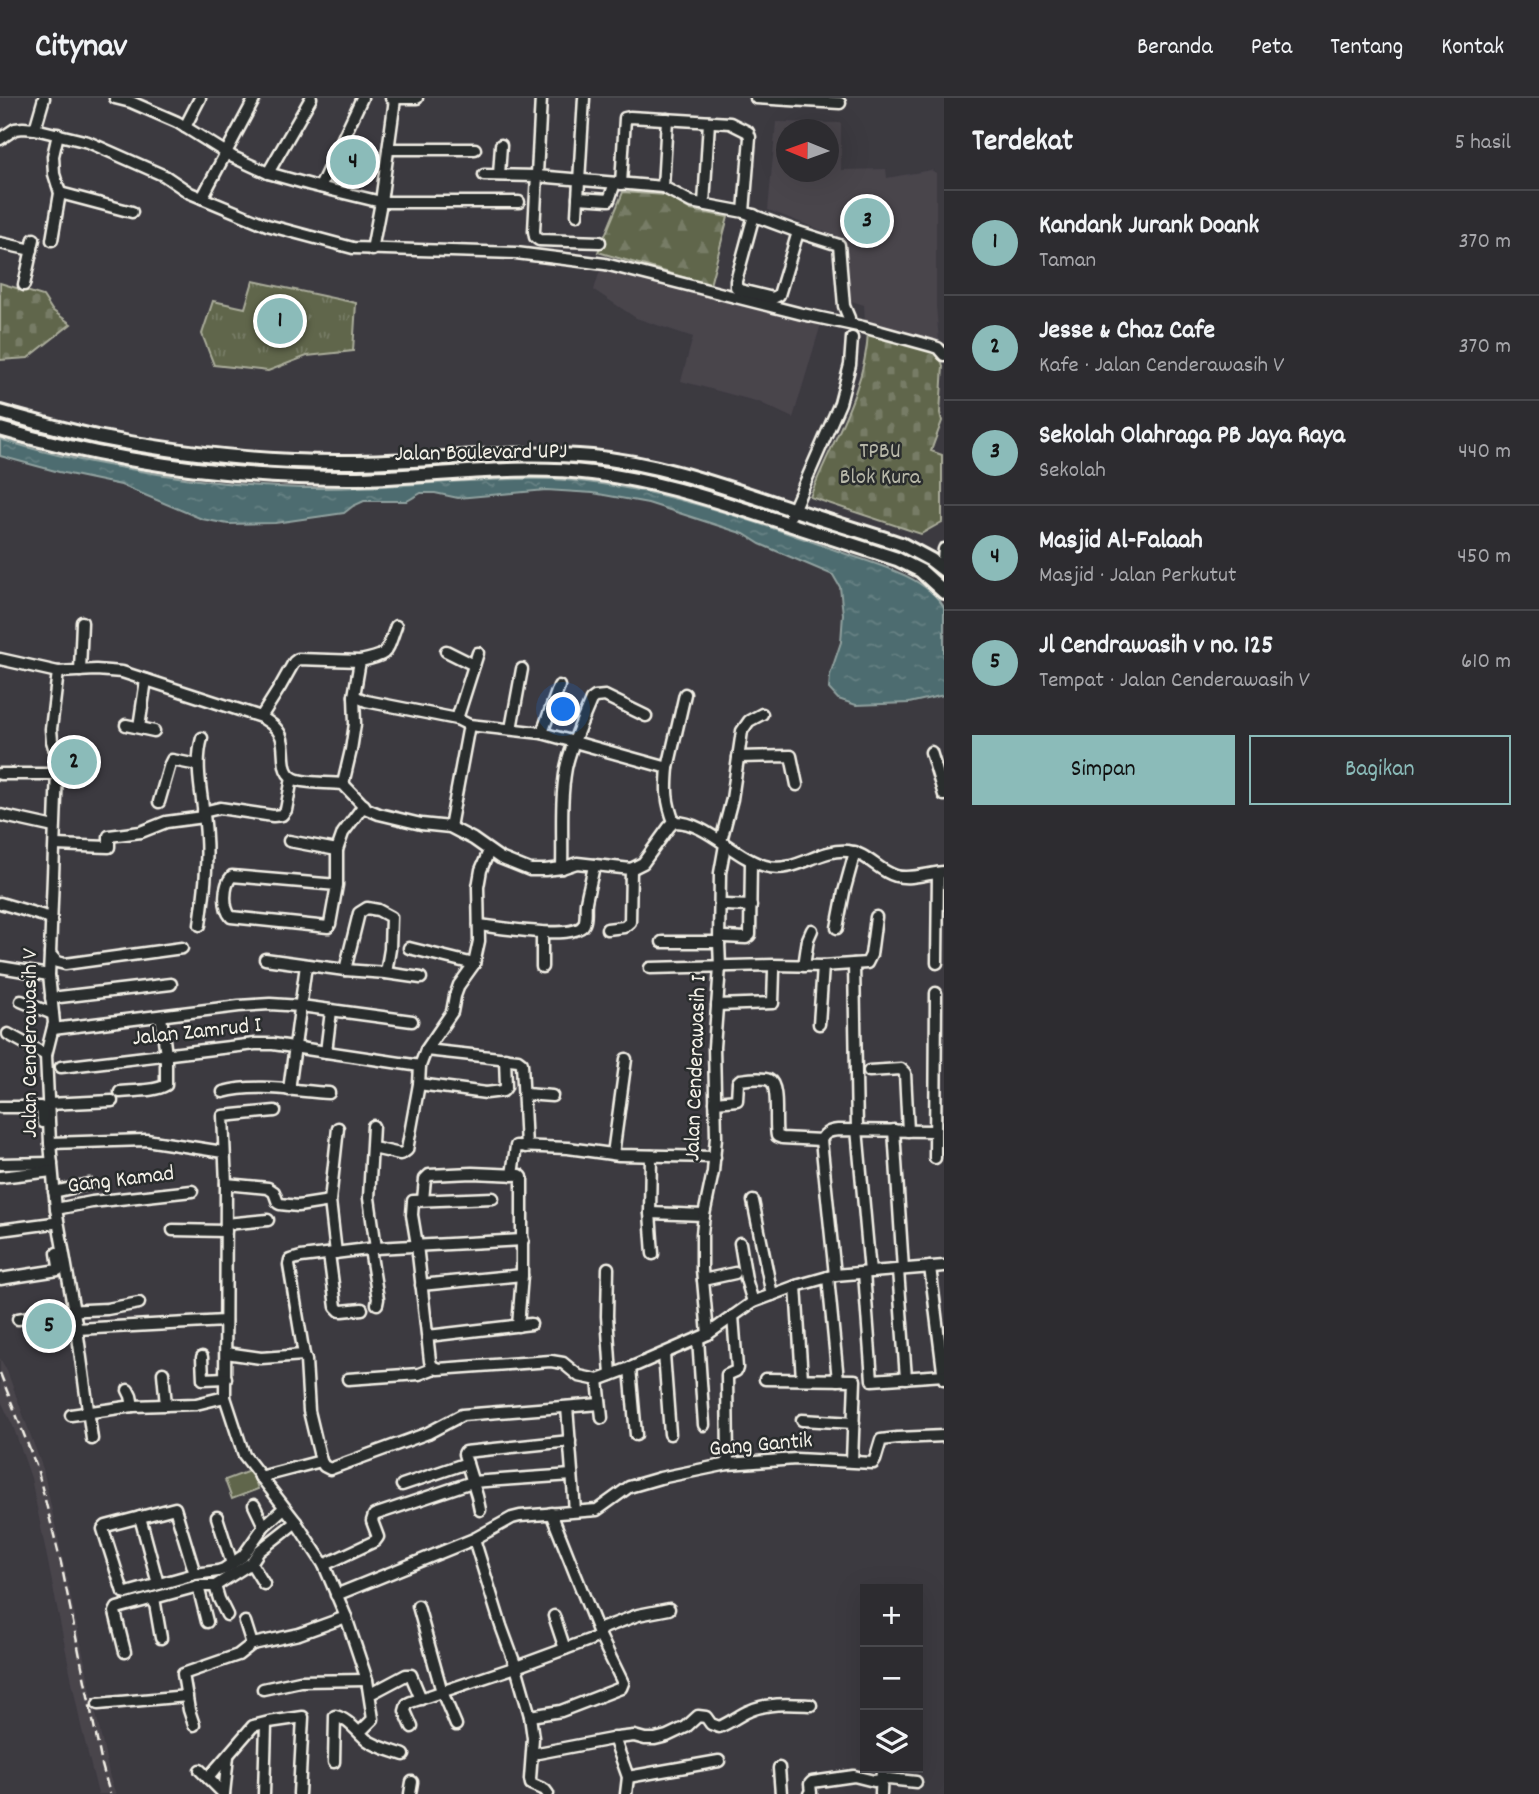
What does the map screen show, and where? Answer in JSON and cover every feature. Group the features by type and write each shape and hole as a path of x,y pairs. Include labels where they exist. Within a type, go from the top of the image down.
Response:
{"street":[{"path":"35,129 44,98"},
{"path":"115,98 185,127 226,153 268,173 320,187 381,202 519,202"},
{"path":"185,127 200,98"},
{"path":"202,198 255,98"},
{"path":"268,173 311,98"},
{"path":"320,187 362,98"},
{"path":"372,250 381,202 393,98 418,98"},
{"path":"541,98 534,231 536,237 539,240 600,242"},
{"path":"577,215 584,98"},
{"path":"757,98 840,104"},
{"path":"578,198 609,200 618,183 625,118 730,123 748,132 750,137 749,213 736,287 773,298 779,295 798,232"},
{"path":"663,187 667,119"},
{"path":"704,204 709,122"},
{"path":"0,139 15,129 35,129 88,142 165,176 190,193 267,225 353,248 516,253 605,264 863,327 938,348 944,355"},
{"path":"52,240 60,193 54,174 53,156 58,134"},
{"path":"499,175 501,145"},
{"path":"388,149 475,149"},
{"path":"484,175 537,176 663,187 691,202 749,213 838,245 844,306 849,318"},
{"path":"60,193 132,212"},
{"path":"24,285 34,239"},
{"path":"0,243 32,250"},
{"path":"787,524 840,403 850,365 852,338"},
{"name":"Jalan Boulevard UPJ","path":"0,412 94,436 144,445 284,461 409,461 511,454 592,457 642,465 694,476 901,544 931,560 943,570"},
{"name":"Jalan Boulevard UPJ","path":"0,429 37,440 146,463 285,477 350,478 539,469 641,480 689,492 897,559 921,571 944,592"},
{"path":"943,570 944,549"},
{"path":"80,671 82,622"},
{"path":"261,717 298,659 360,661 380,657 387,650 396,625"},
{"path":"446,651 474,665"},
{"path":"457,719 478,653"},
{"path":"0,659 58,672 96,670 122,673 261,717 272,725 283,740 286,770 292,778 343,784 363,805 379,814 421,824 450,827 500,859 530,870 562,868 577,863 631,869 643,863 674,822"},
{"path":"343,784 355,724 354,696 360,661"},
{"path":"511,729 522,669"},
{"name":"Jalan Cenderawasih V","path":"58,672 51,729 57,774 49,975 53,1029 46,1055 49,1167 77,1329 92,1439"},
{"path":"139,727 146,680"},
{"path":"542,733 559,687"},
{"path":"674,822 667,798 668,768 685,694"},
{"path":"562,868 566,767 591,700 600,695 605,696 646,716"},
{"path":"354,696 366,701 457,719 469,725 542,733 668,768"},
{"name":"Jalan Cenderawasih I","path":"704,1425 704,1215 716,1137 715,1047 721,939 720,873 742,731 749,721 762,714"},
{"path":"126,725 154,731"},
{"path":"450,827 469,725"},
{"path":"200,925 206,852 198,765 202,738"},
{"path":"931,752 944,795"},
{"path":"738,757 791,756 797,785"},
{"path":"159,802 172,760 198,765"},
{"path":"0,774 57,774"},
{"path":"55,845 109,846 109,836 141,832 220,807 273,816 282,815 286,810 292,778"},
{"path":"337,885 232,876 226,884 226,910 232,917 328,926 337,885 337,849 342,833 363,805"},
{"path":"0,815 54,827"},
{"path":"674,822 689,823 751,861 776,869 802,864 833,852 855,852 896,876 909,877 941,872 937,963"},
{"path":"289,841 337,849"},
{"path":"373,1148 400,1154 407,1150 420,1066 426,1050 449,1019 459,985 474,964 479,941 478,887 489,851"},
{"path":"837,928 855,852"},
{"path":"662,942 750,936 751,861"},
{"path":"479,925 542,933 582,928 594,865"},
{"path":"607,929 624,927 630,922 631,869"},
{"path":"0,903 51,918"},
{"path":"725,905 751,906"},
{"path":"345,970 359,913 367,908 391,917 386,973"},
{"path":"650,968 867,963 870,959 876,917"},
{"path":"804,966 812,930"},
{"path":"542,933 542,967"},
{"path":"50,954 57,962 65,964 182,948"},
{"path":"409,948 474,964"},
{"path":"265,959 421,978"},
{"path":"854,964 857,1129 872,1380 944,1376 930,1267"},
{"path":"289,1090 306,965"},
{"path":"819,1024 823,966"},
{"path":"0,967 49,975"},
{"path":"717,1005 773,1003 774,971"},
{"path":"51,998 171,984"},
{"path":"935,1158 940,1144 935,1131 940,1106 940,1027 936,993"},
{"path":"21,1001 53,1014"},
{"path":"53,1029 270,1004 412,1021"},
{"path":"326,1052 331,1011"},
{"path":"120,1092 164,1087 167,1082 161,1016"},
{"path":"8,1034 46,1055"},
{"name":"Jalan Zamrud I","path":"61,1067 255,1044 273,1044 420,1066"},
{"path":"426,1050 505,1058 522,1063 526,1147"},
{"path":"419,1084 486,1093 503,1091 506,1087 505,1058"},
{"path":"613,1154 626,1059"},
{"path":"869,1071 901,1069 905,1073 908,1131"},
{"path":"715,1102 738,1100 740,1080 771,1081 776,1088 775,1126 777,1136 782,1138 822,1138 829,1131 857,1129 935,1131"},
{"path":"223,1093 245,1089 329,1093"},
{"path":"525,1094 552,1096"},
{"path":"48,1104 112,1101"},
{"path":"0,1107 40,1107 42,1110 59,1266 58,1270 0,1279"},
{"path":"275,1111 223,1116 226,1184 225,1398 244,1455 296,1522 324,1565 346,1617 366,1680 373,1719 360,1732"},
{"path":"373,1126 369,1198 377,1304"},
{"path":"338,1128 330,1200 337,1307 340,1311 362,1309"},
{"path":"894,1130 906,1378"},
{"path":"822,1138 838,1380"},
{"path":"50,1143 146,1140 223,1152"},
{"path":"512,1175 515,1147 568,1148 651,1156 715,1157"},
{"path":"651,1156 650,1213 653,1254"},
{"path":"0,1164 18,1170"},
{"path":"0,1177 18,1170 49,1167"},
{"path":"432,1364 412,1215 425,1179 429,1175 472,1172 520,1175 523,1180 522,1275 518,1326"},
{"path":"54,1192 89,1184"},
{"path":"226,1184 268,1188 274,1192 278,1203 298,1206 330,1200"},
{"name":"Gang Kamad","path":"56,1209 92,1202 191,1191"},
{"path":"418,1201 493,1198"},
{"path":"753,1201 772,1295"},
{"path":"650,1213 704,1215"},
{"path":"173,1230 226,1228 268,1220"},
{"path":"0,1230 53,1223"},
{"path":"523,1240 373,1248 301,1257 289,1262 306,1360 309,1411 321,1461 330,1469 428,1433 462,1415 600,1405"},
{"path":"740,1243 753,1302"},
{"path":"432,1364 442,1370 564,1363 579,1376 598,1380 703,1336 753,1302 796,1286 832,1276 944,1266"},
{"path":"608,1268 607,1316 611,1375"},
{"path":"703,1280 735,1273"},
{"path":"421,1285 522,1275"},
{"path":"796,1286 802,1379"},
{"path":"18,1319 139,1303"},
{"path":"728,1464 727,1375 737,1368 733,1316"},
{"path":"77,1329 225,1321"},
{"path":"428,1336 531,1324"},
{"path":"226,1353 261,1358 304,1355"},
{"path":"663,1354 670,1434"},
{"path":"202,1357 203,1378 226,1378"},
{"path":"348,1379 419,1374 432,1364"},
{"path":"630,1368 636,1435"},
{"path":"163,1373 166,1405"},
{"path":"765,1379 855,1380 852,1461"},
{"path":"598,1380 602,1418"},
{"path":"128,1390 133,1406"},
{"path":"71,1415 133,1406 196,1404 225,1398"},
{"path":"567,1407 575,1511"},
{"path":"802,1420 853,1423"},
{"name":"Gang Gantik","path":"336,1595 474,1539 512,1518 597,1510 629,1487 660,1478 728,1464 796,1459 874,1462 881,1440 944,1436"},
{"path":"480,1510 464,1454 467,1451 570,1441"},
{"path":"260,1477 321,1461"},
{"path":"402,1485 467,1463"},
{"path":"324,1565 375,1541 378,1532 372,1521 374,1515 472,1482 572,1475"},
{"path":"254,1505 264,1526"},
{"path":"195,1574 175,1508 103,1529 123,1592 127,1593 195,1574 218,1571 232,1564 243,1556 264,1526 284,1508"},
{"path":"530,1716 561,1711 621,1688 623,1683 599,1633 551,1513"},
{"path":"139,1517 158,1584"},
{"path":"217,1517 232,1564"},
{"path":"125,1652 116,1610 198,1586 215,1587 251,1563 259,1551 296,1522"},
{"path":"474,1539 530,1716 533,1738 530,1779 533,1786 545,1790 548,1794"},
{"path":"251,1563 264,1584"},
{"path":"198,1586 207,1622"},
{"path":"215,1587 227,1615"},
{"path":"154,1598 161,1638"},
{"path":"418,1606 442,1692 456,1725"},
{"path":"412,1727 405,1708 407,1704 565,1649 638,1615 669,1609"},
{"path":"554,1616 565,1649"},
{"path":"194,1725 183,1674 238,1655 252,1644 299,1634 346,1617"},
{"path":"245,1622 252,1644"},
{"path":"374,1692 411,1675 421,1699"},
{"path":"263,1689 300,1681 366,1680"},
{"path":"98,1704 187,1696"},
{"path":"538,1753 614,1738 667,1737 686,1727 698,1716 706,1717 711,1724 719,1727 762,1706 811,1704"},
{"path":"334,1762 335,1716 340,1717 369,1741 404,1755"},
{"path":"224,1794 204,1774 228,1755 253,1726 303,1717 299,1794"},
{"path":"264,1794 266,1724"},
{"path":"614,1738 628,1777 626,1794"},
{"path":"224,1794 228,1755"},
{"path":"628,1777 719,1761"},
{"path":"779,1769 781,1794"},
{"path":"881,1794 882,1773"},
{"path":"809,1794 812,1782 854,1776 874,1781 889,1779 916,1782"},
{"path":"410,1794 412,1782"}],"shaded area":[{"path":"776,122 776,182 839,182 839,123 841,170 886,169 887,178 931,170 936,173 936,306 939,341 865,322 864,305 848,300 844,239 768,210"},
{"path":"601,267 821,324 793,418 759,402 681,381 693,337 636,318 594,290"},
{"path":"0,1358 43,1469 110,1778 116,1794 98,1794 81,1726 31,1478 13,1426 0,1399"}],"green space":[{"path":"623,192 665,195 691,210 728,217 710,285 598,252"},
{"path":"253,281 356,303 353,351 307,356 268,371 214,365 202,334 213,301 245,308"},
{"path":"0,283 43,296 52,310 71,324 28,358 0,360"},
{"name":"TPBU Blok Kura","path":"868,332 932,350 939,354 943,366 940,413 942,421 931,451 942,455 942,522 921,534 810,497 854,396 866,353"},
{"path":"252,1470 258,1489 232,1499 225,1480"}],"water":[{"path":"0,439 93,462 242,485 331,488 551,479 588,482 661,495 768,527 881,566 924,586 944,607 944,695 909,703 856,705 838,699 829,689 830,675 841,642 843,614 840,587 833,575 760,544 744,534 648,503 593,493 546,490 458,498 421,493 407,501 364,501 344,513 275,523 228,524 202,519 121,485 0,456"}],"railway":[{"path":"0,1373 37,1468 61,1563 110,1794"}],"place":[{"name":"Masjid Al-Falaah","path":"353,162"},
{"name":"Sekolah Olahraga PB Jaya Raya","path":"867,221"},
{"name":"Kandank Jurank Doank","path":"280,321"},
{"name":"Jesse & Chaz Cafe","path":"74,762"},
{"name":"Jl Cendrawasih v no. 125","path":"49,1326"}]}
